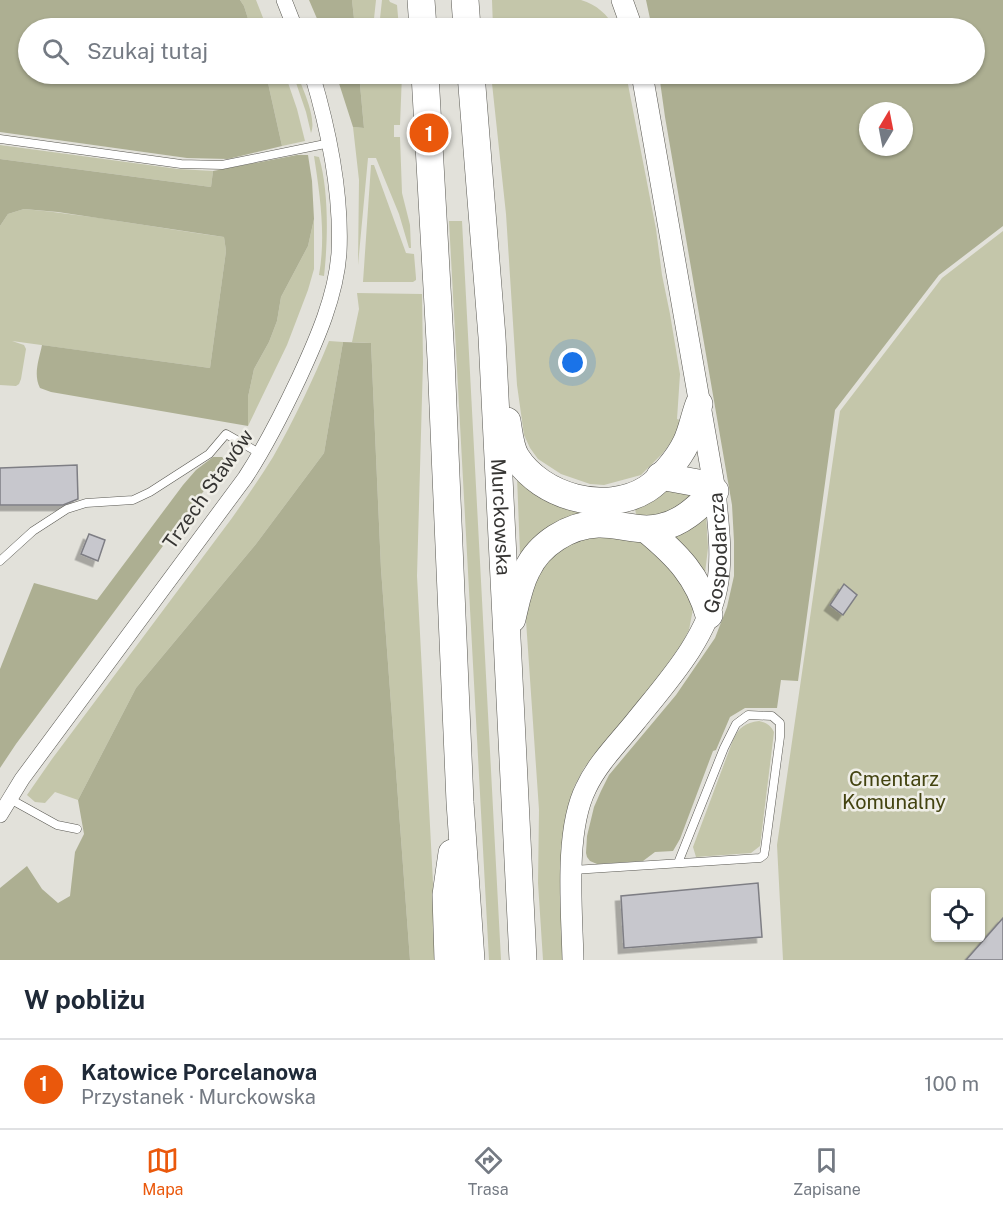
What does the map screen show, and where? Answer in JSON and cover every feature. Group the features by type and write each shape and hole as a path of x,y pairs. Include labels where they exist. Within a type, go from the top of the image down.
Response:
{"highway":[{"path":"426,84 460,801 471,960"},
{"name":"Murckowska","path":"472,84 492,337 523,960"},
{"path":"492,337 514,454 529,474 562,493 586,500 608,501 629,497 648,488 675,461 686,444 699,404"},
{"path":"507,662 512,619 518,594 527,568 542,549 561,534 582,526 619,525 647,530 677,522 698,508 715,491 698,483 660,476"},
{"path":"647,530 680,560 700,591 709,615"},
{"path":"448,960 446,895 460,801"}],"street":[{"path":"284,0 291,18"},
{"path":"622,0 628,18"},
{"name":"Trzech Stawów","path":"0,815 22,779 245,478 261,454 287,405 309,356 334,287 339,254 339,220 330,143 315,84"},
{"name":"Gospodarcza","path":"573,960 573,836 585,788 679,666 697,638 709,615 717,584 720,558 715,491 644,84"}],"lane":[{"path":"0,139 181,164 222,165 330,143"},
{"path":"0,561 33,531 67,508 86,503 133,500 150,492 209,454 226,434 261,454"},
{"path":"572,870 760,858 764,855 780,737 780,723 772,716 748,715 736,724 724,748 678,863"},
{"path":"10,799 57,825 77,829"}],"green space":[{"path":"0,0 240,0 248,18 18,18 18,84 268,84 282,146 228,159 187,158 0,132"},
{"path":"240,0 256,0 263,18 248,18"},
{"path":"309,0 352,0 354,18 317,18"},
{"path":"352,0 376,0 374,18 354,18"},
{"path":"382,0 389,0 397,5 398,18 380,18"},
{"path":"492,0 581,0 609,18 493,18"},
{"path":"646,0 1003,0 1003,226 939,275 835,410 798,681 781,680 777,708 745,708 730,717 716,750 713,751 680,839 673,851 655,852 643,861 597,864 587,857 587,836 594,807 609,775 676,695 715,638 727,607 734,576 732,505 660,84 985,84 985,18 650,18"},
{"path":"268,84 288,84 305,141 282,146"},
{"path":"296,84 301,84 308,104 312,120 311,133"},
{"path":"339,84 360,84 364,128 353,127"},
{"path":"360,84 402,84 400,125 394,125 394,137 400,137 402,193 410,225 411,248 409,248 399,214 376,158 368,158 358,265 359,180 353,127 364,128"},
{"path":"492,84 628,84 656,229 680,374 677,419 682,421 672,441 641,475 604,485 590,484 561,474 538,459 530,448 524,435 517,385 506,214"},
{"path":"0,145 178,169 213,171 211,187 0,159"},
{"path":"297,155 308,155 314,219 308,246 281,297 277,321 269,342 254,369 248,397 248,426 51,392 40,388 37,372 42,345 210,368 226,251 224,237 24,209 8,214 0,226 0,159 211,187 213,171"},
{"path":"314,156 319,157 325,185 327,232 324,276 319,275 322,230"},
{"path":"371,165 374,165 406,253 414,254 416,280 413,282 363,282"},
{"path":"24,209 224,237 226,251 210,368 12,341 24,345 26,349 21,379 16,386 0,385 0,226 8,214"},
{"path":"314,219 314,269 308,290 287,345 248,426 248,397 254,369 269,342 277,321 281,297 308,246"},
{"path":"449,221 462,221 501,960 489,960"},
{"name":"Cmentarz Komunalny","path":"1003,231 1003,960 783,960 777,845 840,411 942,278"},
{"path":"357,293 422,294 423,362 417,576 437,960 410,960 381,569 371,343 352,342 359,309"},
{"path":"329,341 343,342 324,453 256,544 136,688 78,800 55,792 45,803 35,802 27,795 232,518 268,465 296,414"},
{"path":"343,342 371,343 381,569 410,960 0,960 0,888 27,866 42,889 58,903 70,896 75,852 84,834 78,800 136,688 256,544 324,453"},
{"path":"213,457 222,457 226,461 0,768 0,669 34,583 97,600 183,485 196,470"},
{"path":"517,477 588,512 520,553"},
{"path":"664,489 696,492 672,513 640,517 636,514 635,509"},
{"path":"706,514 708,548 705,573 667,535"},
{"path":"583,534 637,538 679,572 693,609 689,630 681,645 655,681 584,768 574,787 568,806 563,841 564,960 543,960 538,883 539,810 525,606 531,588 549,559"},
{"path":"759,721 768,725 774,732 760,846 751,853 696,857 693,847 733,740 743,726"}],"building":[{"path":"77,465 78,499 63,505 0,505 0,468"},
{"path":"89,534 105,540 98,561 81,554"},
{"path":"844,584 857,595 843,615 830,605"},
{"path":"758,883 762,937 624,948 621,896"},
{"path":"1003,918 1003,960 966,960 982,942 985,942 985,938"}],"place":[{"name":"Katowice Porcelanowa","path":"429,133"}]}
